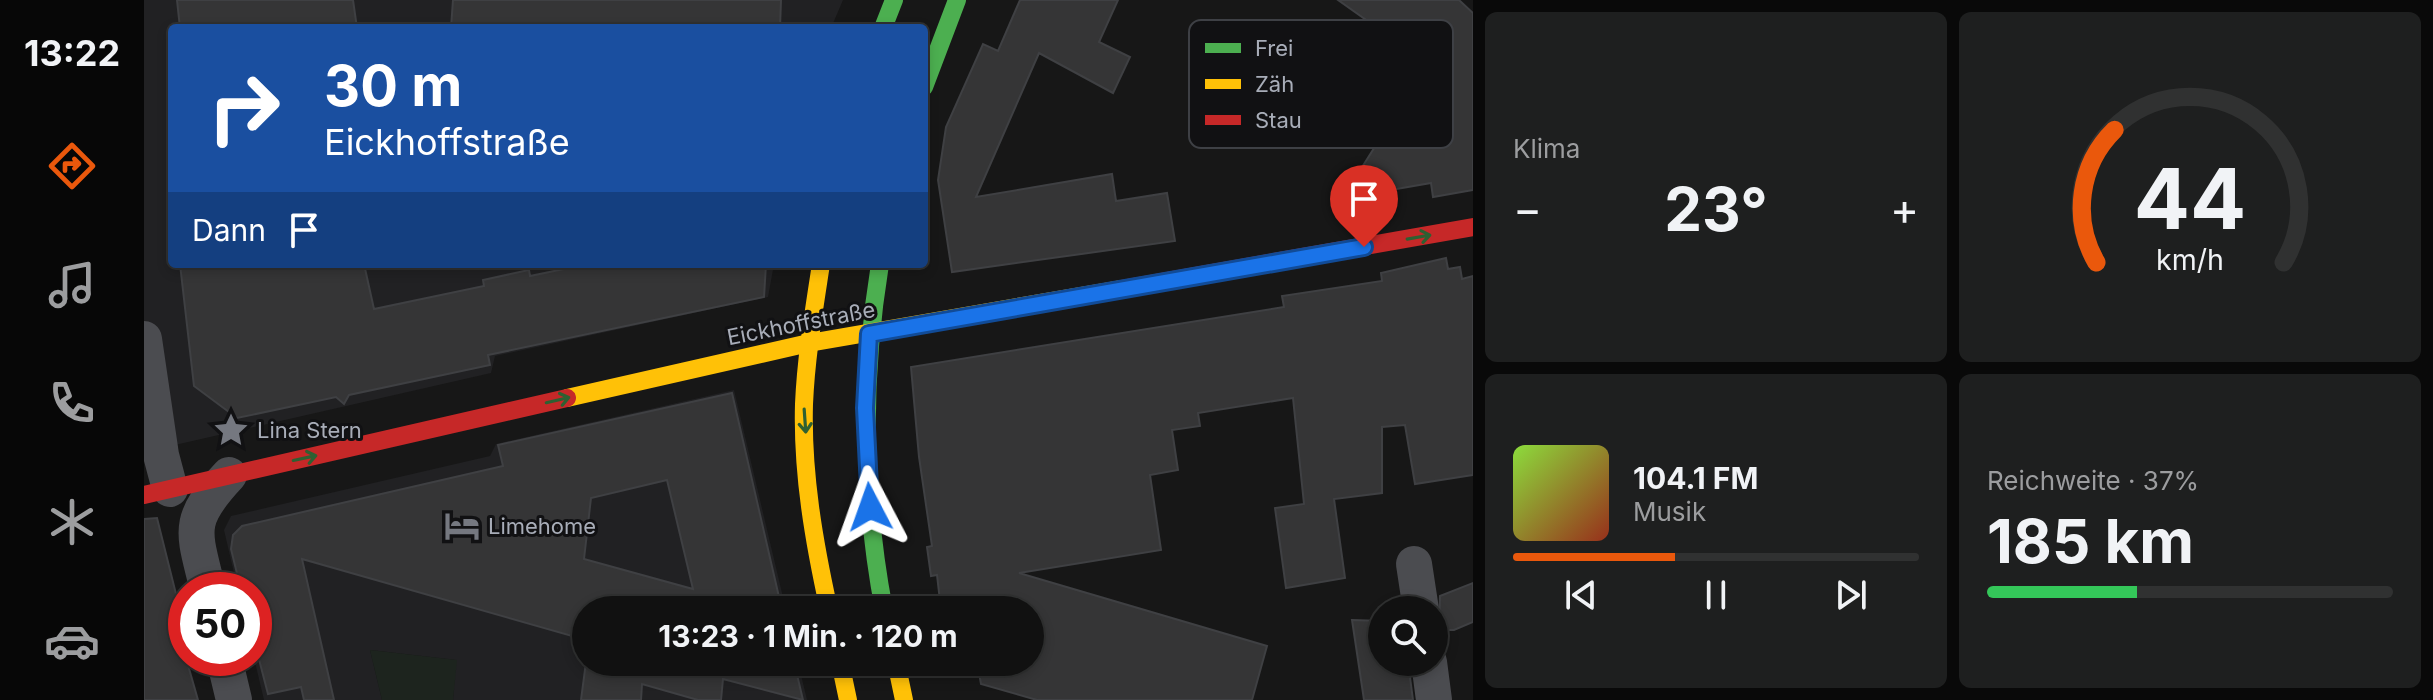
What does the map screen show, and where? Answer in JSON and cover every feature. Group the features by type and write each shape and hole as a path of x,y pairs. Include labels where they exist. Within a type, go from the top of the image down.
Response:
{"street":[{"path":"885,24 894,0"},
{"path":"928,76 957,0"},
{"name":"Eickhoffstraße","path":"157,492 809,343 1473,227"},
{"path":"820,268 809,343 804,410 809,483 827,596"},
{"path":"879,268 869,334 865,408 875,565 881,596"},
{"path":"144,339 161,455 157,492"},
{"path":"204,572 195,526 198,512 229,475"},
{"path":"1414,564 1419,596"},
{"path":"228,676 234,700"},
{"path":"843,676 848,700"},
{"path":"899,676 904,700"},
{"path":"1431,676 1434,700"}],"shaded area":[{"path":"144,0 843,0 833,24 168,24 168,268 773,268 768,297 495,356 491,373 144,452"},
{"path":"734,390 783,596 572,596 572,676 801,676 807,700 453,700 456,660 370,650 382,700 264,700 258,676 272,676 272,572 234,572 224,530 231,516 490,456 496,444"},
{"path":"370,650 457,660 453,700 382,700"}],"building":[{"path":"177,0 353,0 356,24 180,24"},
{"path":"453,0 781,0 780,24 451,24"},
{"path":"1020,0 1118,0 1099,42 1130,57 1113,93 1039,53 976,197 1112,174 1116,201 1167,193 1175,241 952,272 938,180 946,127 983,44 998,51"},
{"path":"1338,0 1459,0 1473,13 1473,190 1433,197 1431,183 1368,194 1362,192 1359,172 1374,148 1453,148 1453,20 1366,20"},
{"path":"1446,258 1448,269 1460,267 1462,279 1473,276 1473,475 1415,484 1405,425 1382,427 1382,493 1334,499 1345,578 1286,588 1275,508 1304,504 1293,398 1198,413 1200,426 1172,430 1178,470 1150,475 1161,550 1019,573 1267,646 1252,700 1037,700 981,684 980,676 1044,676 1044,596 939,596 937,575 931,576 927,547 932,546 919,457 911,367 1284,307 1282,296 1382,281 1381,273"},
{"path":"180,268 365,268 374,309 484,286 483,280 529,270 530,276 569,268 766,268 764,297 488,355 490,365 349,395 344,404 336,397 237,418 194,386"},
{"path":"732,393 779,596 572,596 572,636 302,559 334,700 304,700 301,687 268,694 263,676 272,676 272,572 237,572 231,549 233,535 242,526 503,466 498,445","holes":["667,480 693,589 584,559 591,498"]},
{"path":"157,518 170,572 168,572 168,676 191,676 198,700 144,700 144,519"},
{"path":"1473,583 1473,622 1448,630 1448,596 1440,596"},
{"path":"1352,620 1368,621 1368,676 1410,676 1413,700 1364,700"},
{"path":"584,676 797,676 803,700 723,679 721,700 698,700 642,684 641,700 581,700"}],"traffic: fast":[{"path":"885,24 894,0"},
{"path":"928,76 957,0"},
{"path":"879,268 870,351 867,437 871,523 882,596"}],"traffic: slow":[{"path":"820,268 807,369 804,430 810,507 826,596"},
{"path":"567,398 809,343 1121,289"},
{"path":"843,676 848,700"},
{"path":"899,676 904,700"}],"traffic: jam":[{"path":"1121,289 1473,227"},
{"path":"144,495 567,398"}],"place":[{"name":"Lina Stern","path":"231,430"},
{"name":"Limehome","path":"462,526"}],"route":[{"path":"870,507 865,408 869,334 1364,247"}]}
